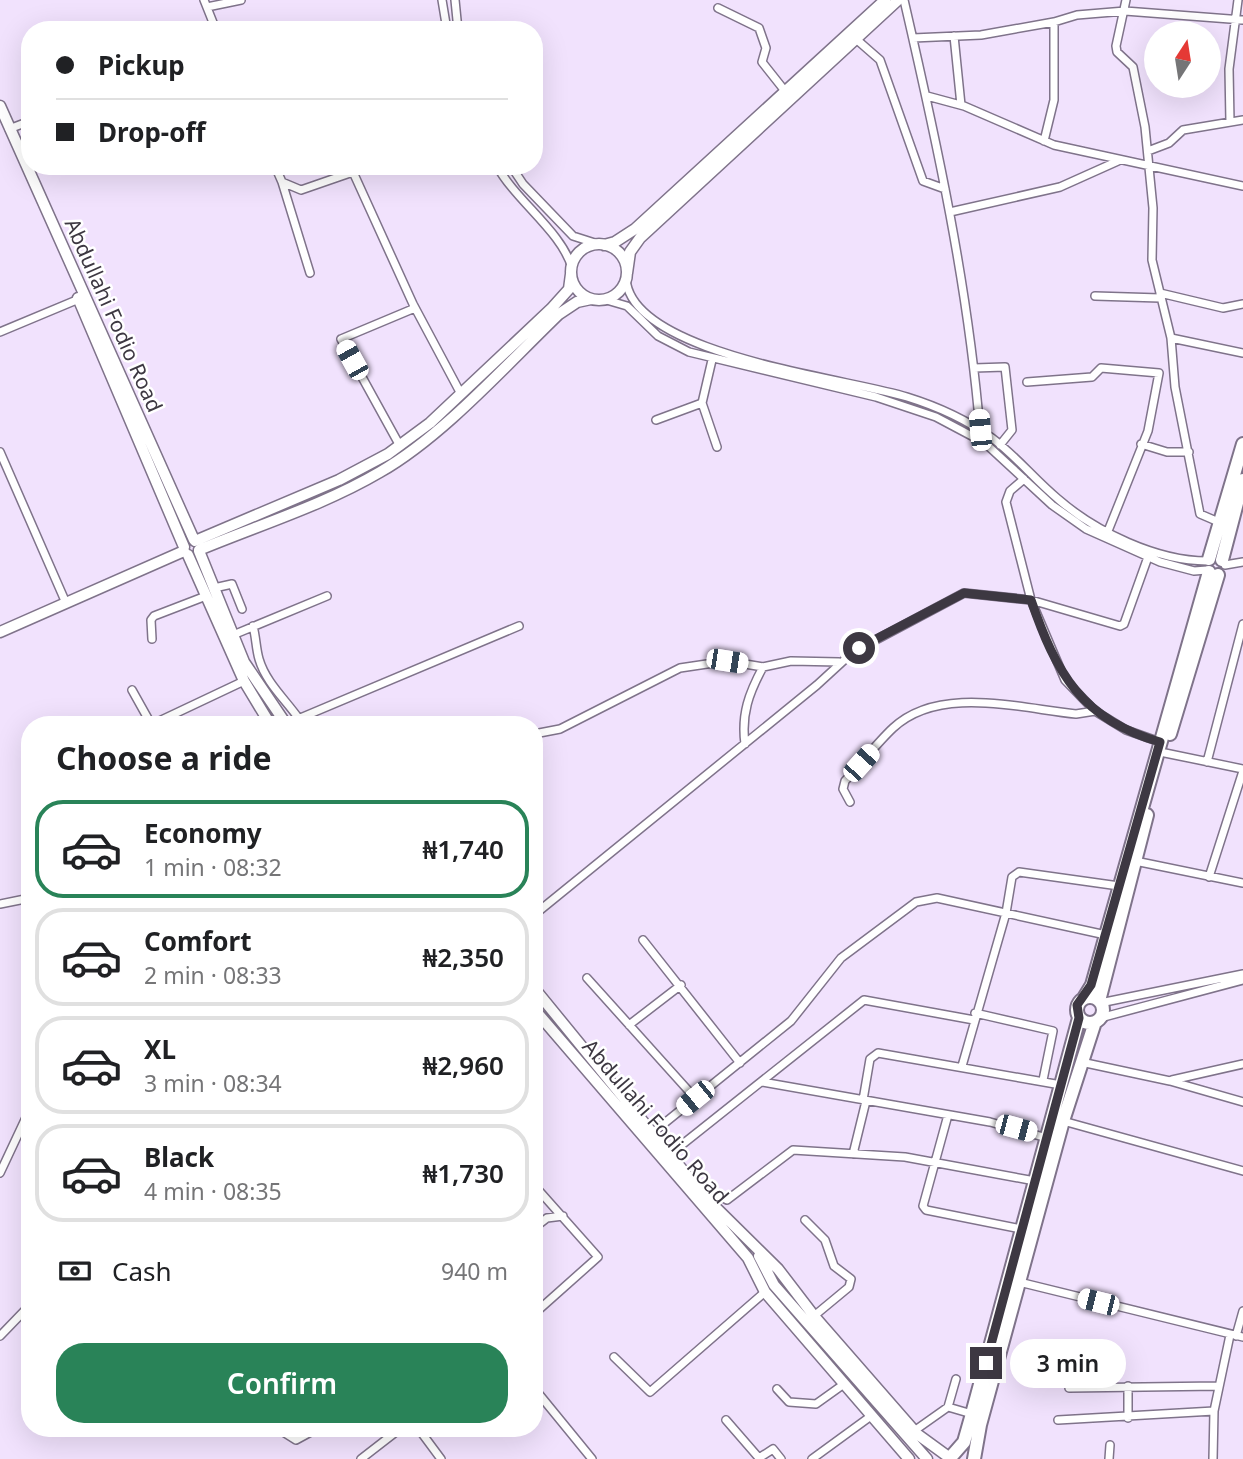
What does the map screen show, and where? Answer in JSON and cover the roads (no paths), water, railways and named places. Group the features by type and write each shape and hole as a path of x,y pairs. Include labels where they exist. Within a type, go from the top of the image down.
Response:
{"highway":[{"path":"1214,566 1221,523 1243,444"},
{"path":"949,1459 964,1442 1079,1018 1077,1005 1091,985 1214,566 1243,480"},
{"path":"974,1459 977,1435 1063,1121 1080,1062 1103,1010 1100,1002 1162,747"},
{"path":"1084,998 1092,997 1100,1002"},
{"path":"1079,1018 1086,1023 1098,1020"}],"main road":[{"path":"0,632 339,480 400,446 461,394 559,300 569,289 571,271 581,251 615,243 635,229 885,0"},
{"path":"192,548 347,489 381,472 438,429 559,314 577,302 603,299 618,293 626,276 631,252 640,238 898,0"},
{"name":"Abdullahi Fodio Road","path":"0,106 21,156"},
{"name":"Abdullahi Fodio Road","path":"0,121 21,168"},
{"name":"Abdullahi Fodio Road","path":"24,175 192,548 214,588 233,635 260,690 280,716"},
{"name":"Abdullahi Fodio Road","path":"29,175 192,548 206,596 244,681 264,716"},
{"path":"601,245 618,252 626,276"},
{"path":"571,271 578,289 591,299"},
{"name":"Abdullahi Fodio Road","path":"543,999 703,1195 778,1269 814,1317 925,1443 949,1459"},
{"name":"Abdullahi Fodio Road","path":"543,1019 748,1258"},
{"path":"756,1249 774,1285 926,1459"},
{"path":"748,1258 768,1272"},
{"path":"748,1258 765,1292 909,1459"}],"street":[{"path":"213,21 206,4 241,0"},
{"path":"442,0 446,21"},
{"path":"455,0 457,21"},
{"path":"904,0 927,96 950,212 975,368 980,430"},
{"path":"1126,0 1116,46 1117,52 1133,67 1148,151 1153,208 1152,260 1171,338 1175,387 1200,514 1221,523"},
{"path":"1230,122 1229,69 1240,19 1238,0"},
{"path":"718,8 759,29 766,48 762,62 785,91"},
{"path":"913,38 981,34 1054,22 1077,15 1125,11 1240,19"},
{"path":"1044,141 1054,100 1054,22"},
{"path":"954,36 961,105"},
{"path":"856,39 880,60 923,181 945,189"},
{"path":"927,96 961,105 1044,141 1118,161 1243,186"},
{"path":"1148,151 1170,143 1182,130 1243,120"},
{"path":"9,129 21,124"},
{"path":"950,212 1060,187 1118,161"},
{"path":"279,175 310,273"},
{"path":"282,182 302,190 344,175"},
{"path":"354,175 415,308 461,394"},
{"path":"502,175 509,188 564,251 571,271"},
{"path":"517,175 573,236 601,245"},
{"path":"626,276 628,293 663,328 692,343 903,396 940,410 980,430 1000,445 1057,499 1108,531 1175,557 1214,566"},
{"path":"1095,296 1160,295 1223,308 1243,304"},
{"path":"0,332 79,299"},
{"path":"603,299 627,306 673,346 712,360 919,410 985,443 1078,524 1148,557 1194,571 1243,562"},
{"path":"400,446 341,339 415,308"},
{"path":"1171,338 1243,353"},
{"path":"712,360 702,403 717,447"},
{"path":"975,368 1004,367 1012,430 1000,445"},
{"path":"1027,382 1092,377 1101,368 1157,370 1156,398 1108,531"},
{"path":"656,419 702,403"},
{"path":"1141,444 1167,452 1189,452"},
{"path":"0,452 66,603"},
{"path":"1024,479 1010,491 1006,502 1031,600 1065,680 1095,711 1126,730 1162,747 1207,762 1243,770 1209,877"},
{"path":"543,908 859,648 964,593 1031,600 1120,626 1124,624 1148,557"},
{"path":"214,588 232,584 242,609"},
{"path":"152,639 151,620 154,616 206,596"},
{"path":"233,635 327,596"},
{"path":"1207,762 1243,624"},
{"path":"253,626 259,647 258,657 285,705 296,716"},
{"path":"306,716 519,626"},
{"path":"543,732 560,729 680,668 727,661 763,667 790,661 840,662"},
{"path":"745,744 743,725 748,695 763,667"},
{"path":"169,716 244,681"},
{"path":"132,690 147,716"},
{"path":"850,803 843,789 845,781 893,727 929,706 950,701 1076,714 1095,711"},
{"path":"1135,861 1243,883"},
{"path":"962,1066 974,1016 1006,913 1012,877 1019,872 1119,886"},
{"path":"651,1134 805,1007 833,965 916,902 937,898 1106,935"},
{"path":"0,904 21,900"},
{"path":"643,940 740,1063"},
{"path":"1100,1002 1243,974"},
{"path":"587,978 695,1098"},
{"path":"1098,1020 1243,981"},
{"path":"629,1026 681,985"},
{"path":"669,1156 864,1000 1053,1031 1043,1080"},
{"path":"853,1154 865,1101 870,1059 878,1053 1061,1085"},
{"path":"1080,1062 1170,1081 1243,1102"},
{"path":"1170,1081 1243,1063"},
{"path":"762,1082 1016,1128 1046,1138"},
{"path":"948,1115 923,1201 926,1210 1021,1229"},
{"path":"1063,1121 1243,1171"},
{"path":"0,1172 21,1129"},
{"path":"703,1195 710,1191 727,1200 789,1151 935,1162 1035,1181"},
{"path":"543,1195 598,1257 543,1306"},
{"path":"543,1221 563,1216"},
{"path":"805,1220 825,1240 834,1266 851,1279 849,1287 814,1317"},
{"path":"1019,1282 1236,1336"},
{"path":"614,1357 650,1392 765,1292"},
{"path":"1213,1459 1214,1411 1219,1386 1243,1311"},
{"path":"0,1336 21,1314"},
{"path":"914,1431 948,1407 956,1379"},
{"path":"777,1388 789,1402 816,1404 844,1384"},
{"path":"1128,1386 1128,1418"},
{"path":"1069,1388 1219,1386"},
{"path":"543,1399 593,1459"},
{"path":"948,1407 972,1414"},
{"path":"1058,1420 1214,1411"},
{"path":"812,1459 871,1416"},
{"path":"726,1420 759,1458 773,1449 781,1459"},
{"path":"361,1459 389,1437"},
{"path":"425,1437 441,1459"},
{"path":"1109,1459 1110,1445"}]}
